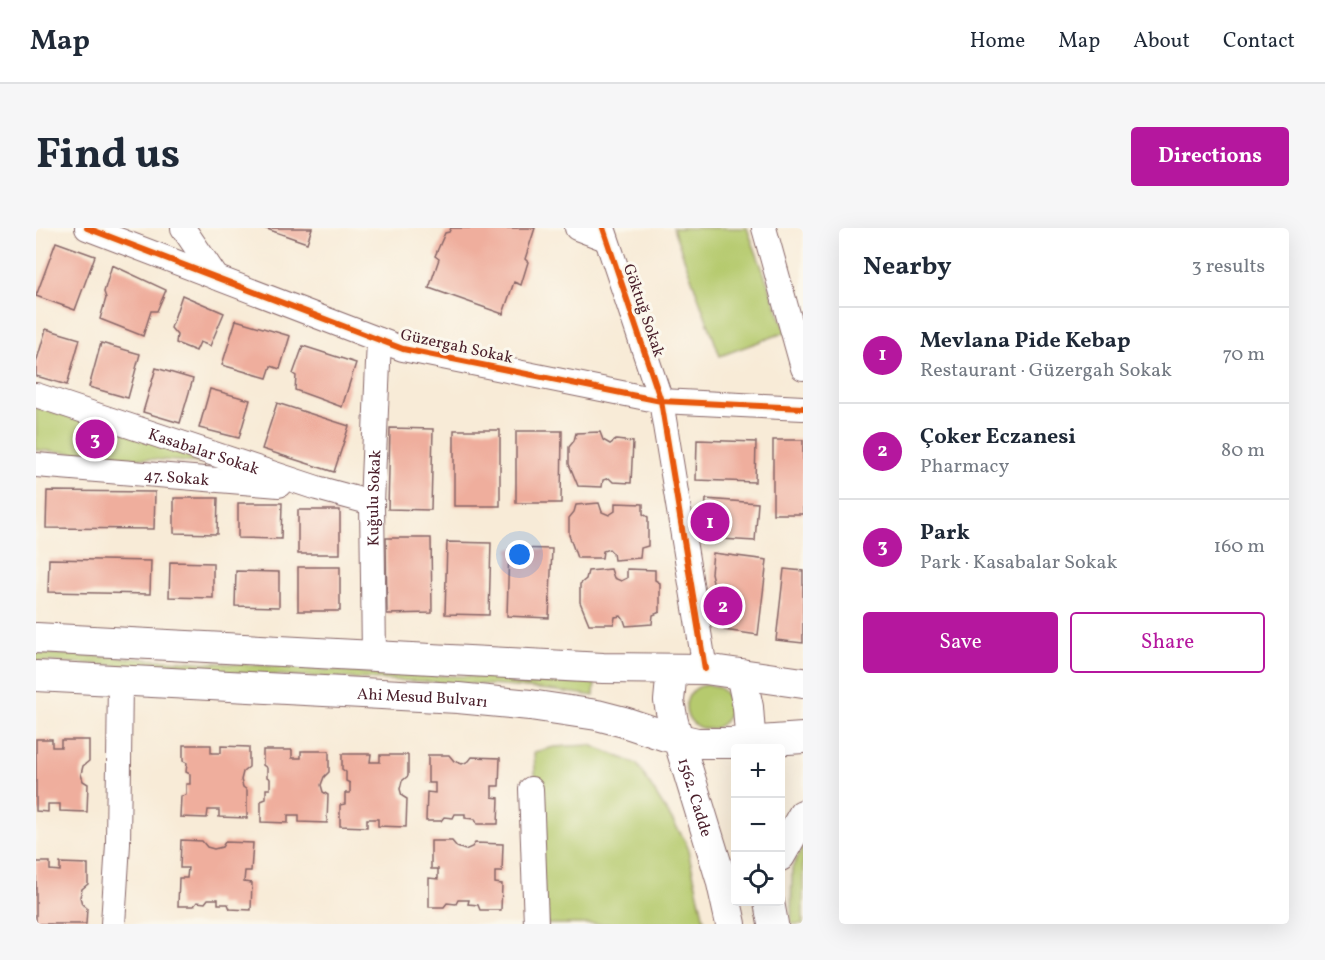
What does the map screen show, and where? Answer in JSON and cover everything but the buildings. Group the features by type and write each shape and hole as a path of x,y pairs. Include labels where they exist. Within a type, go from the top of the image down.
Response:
{"main road":[{"path":"36,638 603,668 705,669 803,683"},
{"name":"1562. Cadde","path":"672,669 669,701 673,722 721,879 731,924"},
{"path":"741,674 748,707 750,744"},
{"name":"Ahi Mesud Bulvarı","path":"36,676 458,698 530,705 597,715 697,743 731,744"},
{"name":"Ahi Mesud Bulvarı","path":"758,744 803,738"},
{"path":"782,852 803,815"},
{"path":"770,906 773,924"}],"street":[{"name":"Güzergah Sokak","path":"87,228 403,349 661,401 803,408"},
{"path":"183,228 217,278"},
{"path":"577,228 605,233"},
{"path":"764,228 803,368"},
{"name":"Göktuğ Sokak","path":"605,233 661,401 705,669"},
{"name":"Kuğulu Sokak","path":"374,656 372,503 379,340"},
{"name":"Kasabalar Sokak","path":"36,395 317,488 372,503"},
{"name":"47. Sokak","path":"36,465 317,488"},
{"path":"113,924 118,844 120,680"},
{"path":"531,789 536,924"}],"green space":[{"path":"673,228 747,228 786,332 720,356"},
{"path":"36,407 197,453 200,463 36,450"},
{"path":"36,653 383,674 595,680 594,696 531,688 36,661"},
{"path":"708,685 717,686 724,691 729,698 729,716 724,723 717,728 708,729 699,728 692,723 687,716 686,707 687,698 692,691 699,686"},
{"path":"590,745 637,764 686,842 705,924 543,924 534,752 554,747"},
{"path":"803,846 803,924 791,924 792,868"}],"cycle path":[{"path":"87,228 403,349 661,401 803,408"},
{"path":"603,228 661,401 705,669"}],"place":[{"name":"Park","path":"95,439"},
{"name":"Mevlana Pide Kebap","path":"710,522"},
{"name":"Çoker Eczanesi","path":"723,606"}]}
